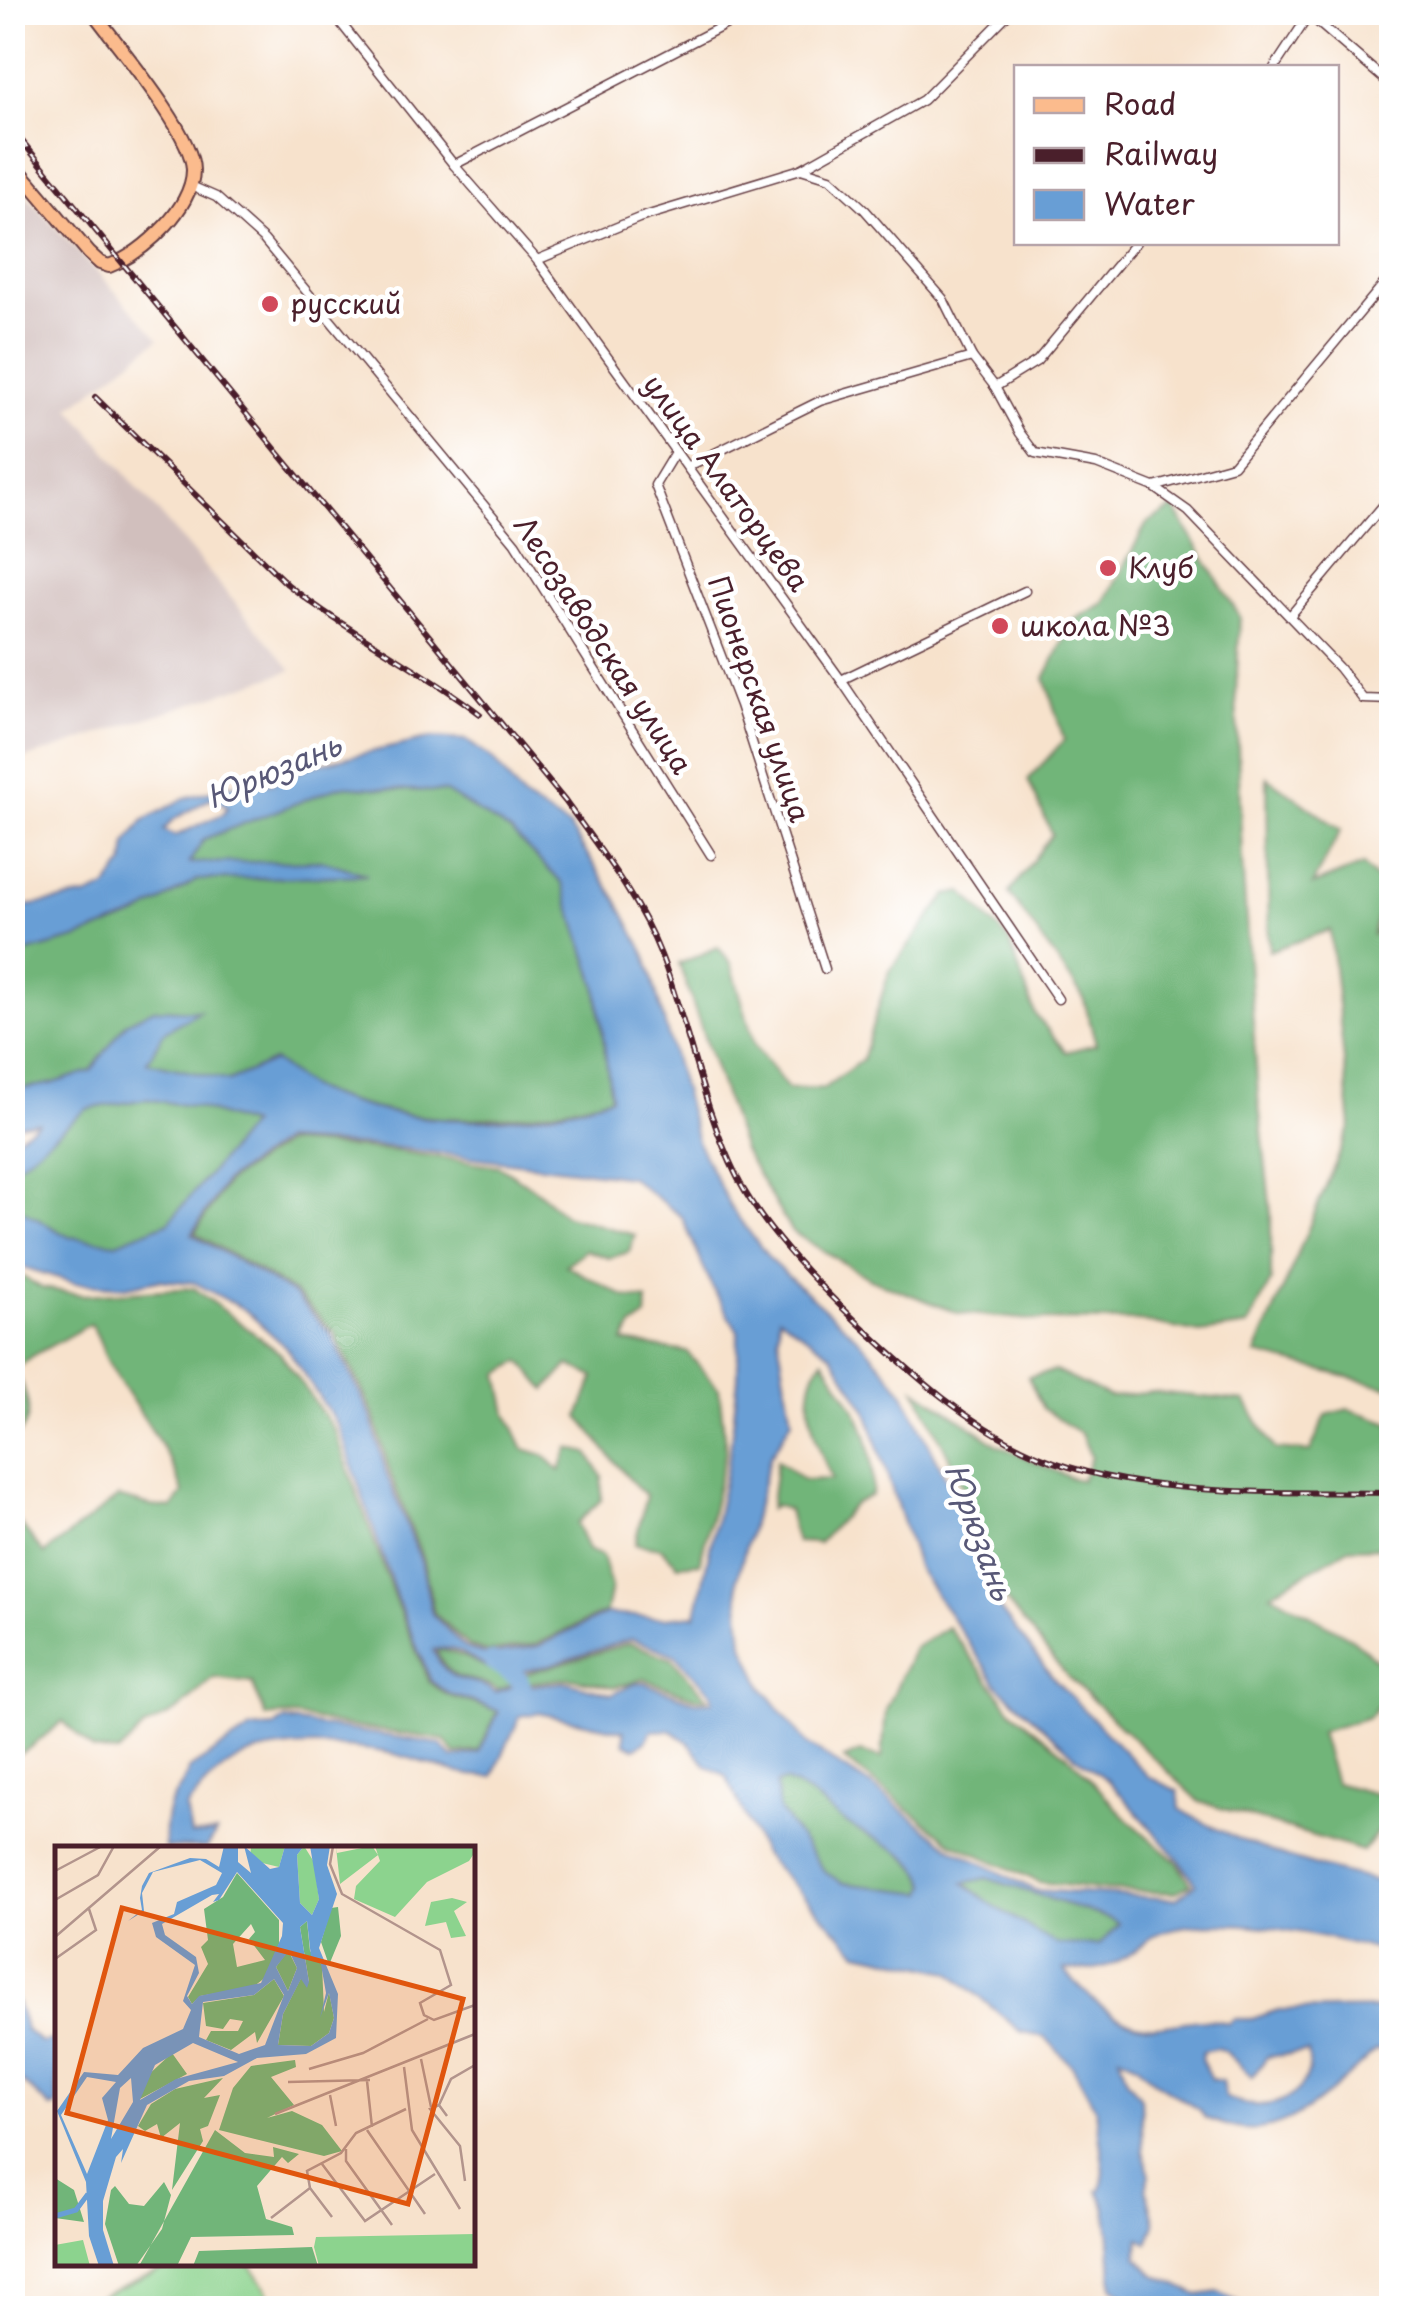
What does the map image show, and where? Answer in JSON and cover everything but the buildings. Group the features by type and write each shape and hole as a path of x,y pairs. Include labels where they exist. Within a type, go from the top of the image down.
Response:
{"main road":[{"path":"12,162 89,253 109,266 153,238 172,219 191,186 193,169 181,135 93,12"}],"street":[{"name":"улица Алаторцева","path":"332,12 454,165 537,260 841,680 1058,1000"},
{"path":"454,165 741,14 759,18 763,12"},
{"path":"537,260 639,218 801,170 924,100 1010,12"},
{"path":"1276,65 1309,13 1392,86"},
{"path":"801,170 830,178 865,210 943,299 972,357 1035,453 1096,464 1154,486 1188,511 1339,668 1363,699 1392,700"},
{"name":"Лесозаводская улица","path":"191,186 216,197 264,240 515,543 711,855"},
{"path":"995,387 1037,361 1134,245"},
{"path":"1154,486 1233,466 1392,274"},
{"path":"688,467 820,401 972,357"},
{"name":"Пионерская улица","path":"676,452 654,484 740,705 825,969"},
{"path":"1290,616 1392,494"},
{"path":"841,680 1025,590"}],"shaded area":[{"path":"13,181 159,339 70,408 292,670 13,763"}],"green space":[{"path":"1174,508 1240,617 1236,692 1242,861 1258,1096 1271,1213 1271,1281 1248,1326 1200,1333 1138,1321 1032,1320 958,1313 870,1279 791,1231 743,1150 679,964 718,947 731,963 755,1046 788,1089 824,1088 862,1060 889,972 947,895 963,892 1009,941 1035,1014 1066,1052 1096,1044 1083,997 1009,893 1052,834 1028,780 1064,740 1045,678 1074,620 1104,603 1147,523"},
{"path":"1267,777 1341,830 1312,885 1363,865 1385,888 1372,936 1391,915 1391,1388 1256,1354 1351,1126 1330,930 1269,951"},
{"path":"340,786 446,792 511,832 562,883 596,984 611,1097 538,1113 464,1119 391,1112 354,1103 312,1088 274,1061 229,1081 147,1062 164,1032 196,1011 154,1009 126,1023 91,1071 13,1090 13,962 23,953 75,939 138,915 197,880 363,875 324,861 188,864 204,839"},
{"path":"146,1099 197,1107 250,1125 169,1222 117,1244 69,1237 13,1205 13,1169 86,1109"},
{"path":"285,1143 390,1150 499,1166 538,1191 564,1215 635,1235 629,1252 609,1258 586,1250 566,1265 625,1297 647,1300 646,1317 632,1327 624,1342 687,1352 719,1389 726,1450 700,1563 678,1565 661,1548 635,1544 646,1495 579,1417 594,1377 569,1365 546,1390 521,1361 499,1374 507,1413 524,1449 544,1455 560,1471 569,1448 588,1453 602,1476 601,1500 577,1523 588,1550 602,1556 611,1587 606,1612 537,1644 487,1652 468,1646 434,1613 423,1560 390,1473 374,1415 334,1332 294,1292 195,1233 227,1182"},
{"path":"13,1271 42,1288 83,1295 194,1288 280,1353 335,1431 395,1600 429,1681 446,1695 498,1711 479,1751 455,1754 444,1740 301,1717 266,1717 252,1683 214,1678 178,1710 144,1728 118,1753 93,1750 63,1721 13,1757 13,1515 44,1554 118,1497 172,1508 183,1493 169,1459 110,1365 90,1324 31,1357 16,1370 28,1415 13,1440"},
{"path":"823,1359 854,1408 867,1438 872,1495 855,1503 819,1543 796,1542 788,1510 775,1505 770,1509 777,1460 804,1480 832,1479 811,1419 810,1388"},
{"path":"1055,1371 1110,1397 1153,1392 1245,1401 1275,1449 1310,1452 1326,1415 1348,1409 1391,1423 1391,1547 1349,1548 1271,1593 1353,1639 1391,1672 1391,1691 1369,1717 1320,1732 1335,1783 1387,1797 1386,1821 1363,1851 1200,1802 1066,1675 1002,1596 959,1478 916,1389 998,1445 1082,1480 1091,1457 1081,1434 1043,1409 1028,1377"},
{"path":"948,1627 1012,1711 1074,1761 1124,1816 1178,1863 1191,1884 1175,1893 1039,1882 952,1843 844,1759 860,1752 882,1758 886,1710 914,1648"},
{"path":"630,1643 672,1659 708,1698 697,1698 644,1679 614,1687 570,1678 526,1683 525,1674"},
{"path":"436,1650 512,1677 513,1684 498,1690 456,1676"},
{"path":"784,1781 912,1862 927,1885 924,1893 842,1883 825,1872 779,1810 776,1784"},
{"path":"987,1878 1120,1923 1099,1945 1056,1944 963,1882"},
{"path":"172,2266 251,2266 268,2291 269,2308 72,2308"}],"water":[{"path":"432,738 466,740 493,760 523,798 569,827 617,900 646,956 698,1144 731,1208 772,1262 860,1340 902,1390 949,1484 994,1602 1054,1679 1149,1777 1178,1791 1180,1809 1282,1856 1391,1884 1391,1954 1276,1928 1214,1924 1157,1933 1110,1965 1064,1970 1105,2009 1143,2026 1202,2020 1229,2024 1233,2019 1252,2019 1278,2010 1391,2008 1391,2050 1376,2050 1316,2103 1280,2124 1262,2129 1243,2129 1205,2118 1200,2110 1154,2081 1137,2064 1119,2056 1127,2079 1141,2098 1143,2151 1150,2175 1146,2189 1155,2224 1148,2244 1140,2238 1137,2257 1156,2275 1198,2295 1219,2292 1251,2308 1140,2308 1113,2287 1108,2223 1098,2190 1104,2172 1096,2109 1073,2067 1045,2037 1020,2031 950,1972 858,1952 763,1854 726,1776 707,1766 688,1742 670,1730 651,1731 646,1741 635,1748 624,1743 624,1731 538,1713 520,1716 493,1776 466,1774 402,1756 353,1748 290,1747 252,1754 229,1765 186,1808 191,1836 216,1833 208,1846 165,1846 168,1810 189,1769 251,1729 274,1727 285,1720 440,1744 453,1758 479,1753 499,1711 447,1693 431,1681 397,1599 340,1429 287,1348 245,1310 195,1283 158,1280 126,1287 75,1283 13,1264 13,1205 69,1237 117,1243 169,1222 250,1125 197,1107 146,1099 87,1109 13,1169 13,1140 40,1122 13,1125 13,1090 91,1071 126,1023 154,1009 199,1011 164,1032 147,1062 229,1081 274,1061 318,1091 389,1112 426,1118 502,1119 539,1115 611,1097 596,984 562,883 511,832 446,792 340,786 204,839 189,863 324,861 367,875 197,880 138,915 24,953 13,962 13,908 88,896 106,888 124,864 127,843 143,821 185,798 244,782 272,783 313,765","holes":["211,798 228,806 223,814 175,836 164,830 173,820","283,1141 389,1147 630,1177 682,1217 712,1287 738,1331 738,1377 730,1452 696,1615 664,1618 606,1614 539,1646 487,1655 465,1648 432,1614 421,1561 387,1475 371,1416 331,1334 293,1294 192,1234 225,1181","779,1317 831,1354 866,1409 918,1569 998,1686 1075,1756 1110,1782 1180,1861 1196,1884 1176,1899 1035,1890 948,1846 876,1789 807,1744 763,1688 743,1643 737,1579 770,1457 792,1420 778,1336","632,1639 675,1655 712,1693 713,1701 697,1702 644,1683 612,1694 567,1682 495,1692 454,1677 433,1650 454,1650 504,1673 532,1669","784,1781 794,1785 848,1824 903,1854 927,1884 924,1893 842,1883 825,1872 779,1810 776,1784","987,1878 1119,1924 1099,1945 1056,1944 964,1883","1217,2048 1226,2052 1252,2077 1267,2057 1308,2052 1309,2069 1295,2093 1283,2100 1269,2104 1239,2103 1225,2097 1222,2081 1211,2079 1201,2059 1203,2051"]},
{"path":"13,1992 26,2030 41,2043 55,2040 55,2107 51,2108 13,2074"}],"waterway":[{"name":"Юрюзань","path":"492,1661 519,1679 525,1694 540,1697"}],"railway":[{"path":"12,129 565,801 605,856 642,914 661,955 714,1123 737,1177 775,1235 841,1307 965,1414 1013,1444 1079,1470 1122,1480 1212,1490 1392,1493"},
{"path":"95,397 287,584 480,714"}],"place":[{"name":"русский","path":"270,304"},
{"name":"Клуб","path":"1108,568"},
{"name":"школа №3","path":"1000,626"}]}
